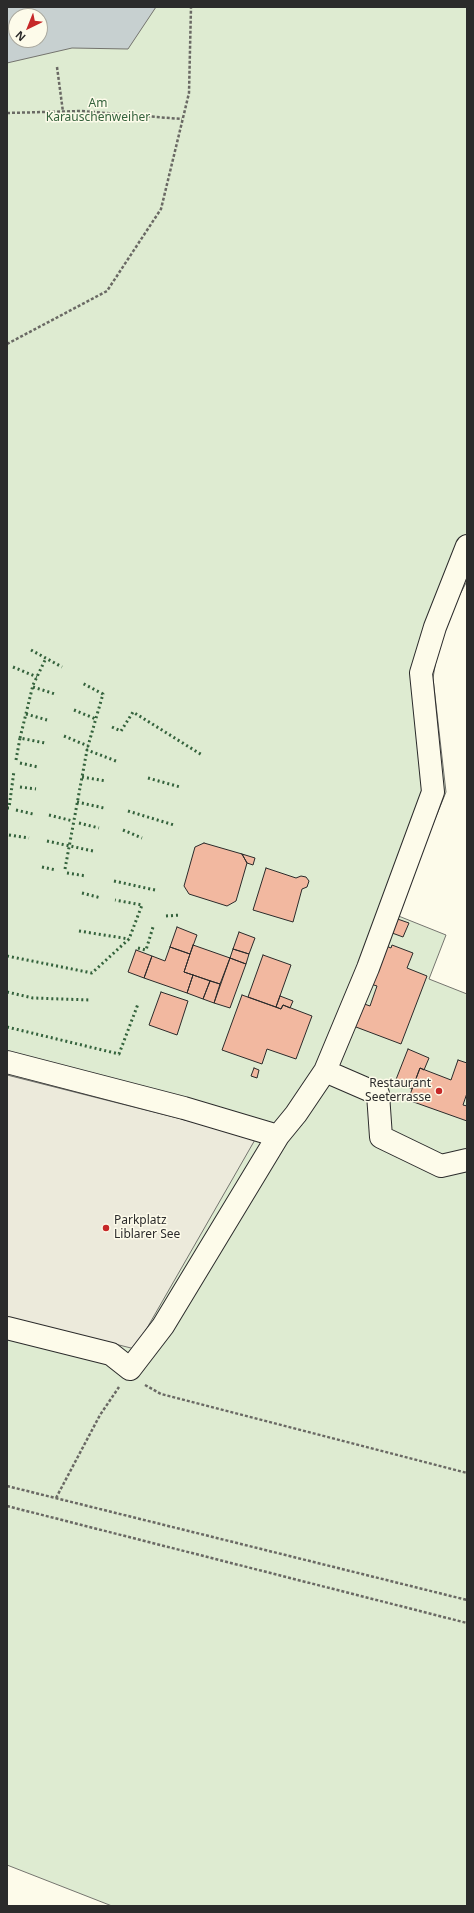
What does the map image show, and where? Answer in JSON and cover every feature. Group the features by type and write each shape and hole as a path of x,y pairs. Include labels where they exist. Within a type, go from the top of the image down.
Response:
{"lane":[{"path":"7,1328 111,1354 130,1369 163,1326 278,1136 296,1114 324,1071 368,968 433,792 422,673 435,627 467,546"},
{"path":"7,1062 184,1108 278,1136"},
{"path":"324,1071 378,1094 382,1137 441,1166 467,1160"}],"path":[{"path":"7,344 107,291 161,209 189,93 191,7"},
{"path":"57,66 63,112"},
{"path":"7,113 81,111 182,119"},
{"path":"56,1498 100,1415 130,1369"},
{"path":"161,1394 467,1473"},
{"path":"7,1486 467,1600"},
{"path":"7,1506 467,1623"}],"green space":[{"name":"Am Karauschenweiher","path":"7,7 467,7 467,581 441,631 433,678 446,792 396,915 446,935 429,979 467,994 467,1906 112,1906 7,1865 7,1317 256,1138 7,1075"}],"shaded area":[{"path":"7,7 156,7 128,49 72,48 7,63"},
{"name":"Parkplatz Liblarer See","path":"7,1075 256,1138 135,1349 7,1317"}],"building":[{"path":"204,843 242,854 247,863 236,901 227,906 189,894 184,886 195,847"},
{"path":"242,854 255,858 253,865 247,863"},
{"path":"266,868 296,878 301,876 306,877 309,881 307,887 302,889 293,922 253,910"},
{"path":"389,916 409,923 403,937 384,930"},
{"path":"177,927 197,935 190,954 170,947"},
{"path":"239,932 255,938 249,954 233,949"},
{"path":"379,943 391,948 392,945 413,953 407,968 427,976 401,1044 348,1024 356,1001 370,1006 377,986 364,982"},
{"path":"193,945 230,958 220,984 184,972"},
{"path":"170,947 190,954 184,972 193,975 187,993 144,978 152,956 165,961"},
{"path":"233,949 249,954 246,964 230,958"},
{"path":"136,950 152,956 144,978 128,972"},
{"path":"263,955 291,965 276,1007 248,997"},
{"path":"230,958 246,964 230,1008 214,1003"},
{"path":"193,975 210,981 203,999 187,993"},
{"path":"210,981 220,984 214,1003 203,999"},
{"path":"161,992 188,1001 177,1035 149,1025"},
{"path":"242,995 281,1009 283,1005 312,1016 296,1059 267,1049 262,1064 222,1050"},
{"path":"280,996 293,1001 290,1008 283,1005 281,1009 276,1007"},
{"path":"408,1049 429,1058 424,1070 420,1068 412,1089 395,1082"},
{"name":"Restaurant Seeterrasse","path":"458,1060 467,1063 467,1093 463,1105 467,1106 467,1121 408,1100 420,1068 451,1080"},
{"path":"254,1068 259,1070 257,1078 251,1076"}],"hedge":[{"path":"31,650 62,667"},
{"path":"20,738 33,685 46,658"},
{"path":"13,667 37,677"},
{"path":"64,736 88,746 103,694 82,683"},
{"path":"33,687 55,694"},
{"path":"74,710 96,719"},
{"path":"112,727 121,731 133,712 202,755"},
{"path":"26,714 47,720"},
{"path":"16,760 20,738 45,743"},
{"path":"65,869 87,750 116,761"},
{"path":"20,763 38,767"},
{"path":"7,808 9,808 14,771"},
{"path":"82,777 106,781"},
{"path":"148,778 180,787"},
{"path":"20,787 36,789"},
{"path":"77,802 104,808"},
{"path":"16,810 33,814"},
{"path":"128,811 174,825"},
{"path":"49,815 73,821"},
{"path":"79,823 99,828"},
{"path":"123,830 142,838"},
{"path":"9,835 29,838"},
{"path":"47,841 93,851"},
{"path":"42,867 56,870"},
{"path":"67,873 86,876"},
{"path":"114,881 155,890"},
{"path":"82,893 101,898"},
{"path":"7,956 92,973 129,939 142,905 115,900"},
{"path":"166,916 180,915"},
{"path":"138,948 146,950 153,927"},
{"path":"79,931 129,939"},
{"path":"7,992 33,998 90,1000"},
{"path":"7,1027 119,1054 138,1004"}],"place":[{"name":"Restaurant Seeterrasse","path":"439,1091"},
{"name":"Parkplatz Liblarer See","path":"106,1228"}]}
